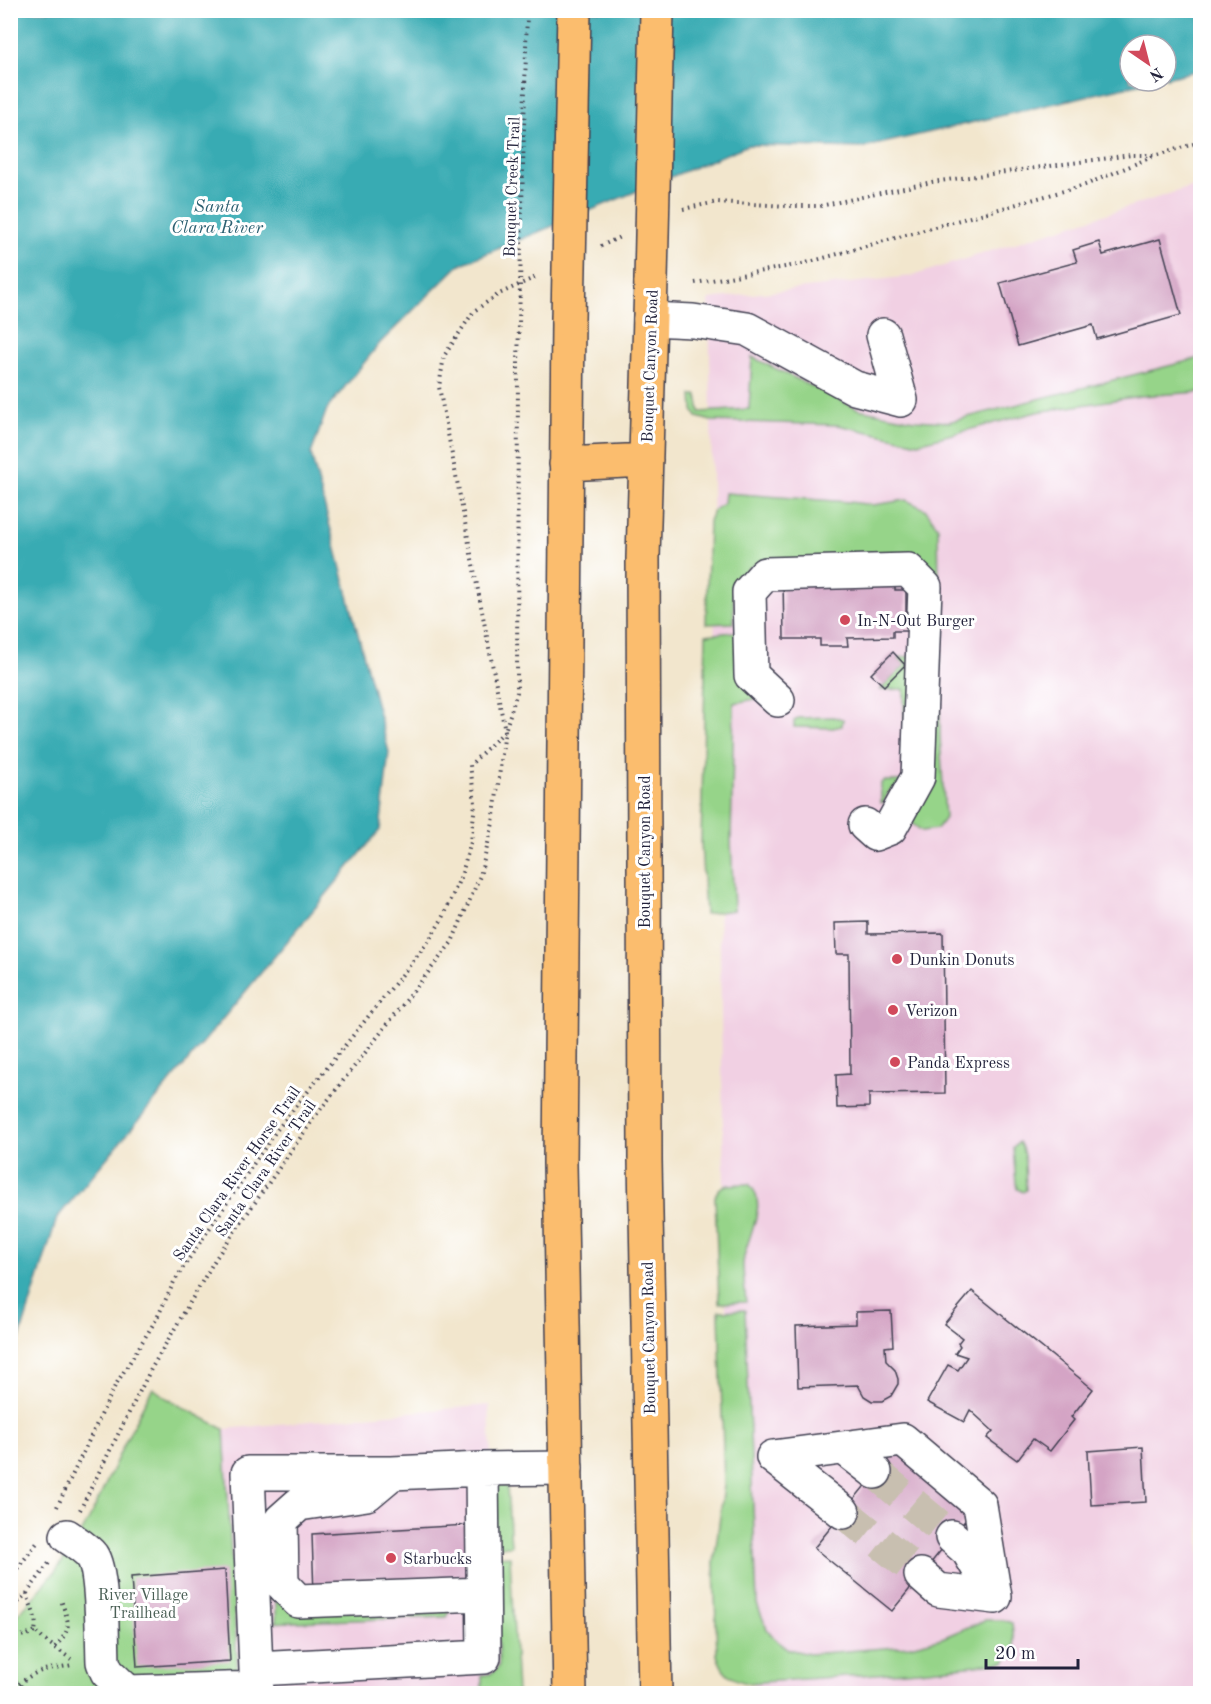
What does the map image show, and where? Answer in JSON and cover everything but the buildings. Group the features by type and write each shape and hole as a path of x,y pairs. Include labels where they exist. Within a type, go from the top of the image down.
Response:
{"main road":[{"path":"570,1694 560,1162 566,464 574,10"},
{"name":"Bouquet Canyon Road","path":"655,1694 645,1160 642,558 657,10"},
{"path":"566,464 646,460"}],"lane":[{"path":"650,319 693,321 747,329 855,388 901,400 883,335"},
{"path":"778,700 751,675 748,592 765,574 908,570 925,586 918,777 890,828 875,834 866,825"},
{"path":"843,1512 773,1456 903,1440 980,1505 995,1597"},
{"path":"844,1448 876,1472"},
{"path":"257,1683 248,1473 392,1473 566,1468"},
{"path":"54,1528 94,1559 99,1577 103,1662 107,1672 128,1692 257,1683 484,1657 482,1469"},
{"path":"392,1473 367,1494 299,1504 281,1520 282,1584 298,1601 483,1594"},
{"path":"952,1537 968,1551 995,1597"},
{"path":"921,1575 938,1590 995,1597"}],"path":[{"name":"Bouquet Creek Trail","path":"504,731 517,692 518,364 527,10"},
{"path":"695,283 802,264 1085,185 1157,155 1200,142"},
{"name":"Santa Clara River Trail","path":"10,1611 27,1593 63,1543 54,1528 216,1258 316,1114 452,942 480,876 493,823 504,731"},
{"name":"Santa Clara River Horse Trail","path":"10,1578 54,1528 115,1386 157,1318 174,1282 190,1257 276,1131 426,945 444,916 462,873 471,842 475,803 470,765 504,731"},
{"path":"10,1637 27,1635 35,1630 35,1617 27,1593"},
{"path":"55,1648 65,1636 69,1622 61,1600"},
{"path":"19,1684 40,1670 76,1664 35,1630"},
{"path":"10,1680 22,1687 23,1694"}],"shaded area":[{"path":"1200,184 1200,1693 754,1693 727,1367 709,299 912,276"},
{"path":"489,1405 500,1693 239,1693 224,1429"}],"green space":[{"path":"752,357 858,409 914,420 948,422 1200,358 1200,392 1140,396 1037,412 918,443 838,425 711,421 697,417 693,410 692,395 697,395 700,412 749,409"},
{"path":"725,493 873,505 906,500 925,509 938,527 940,640 932,639 931,581 753,565 739,577 734,590 734,623 706,624 709,521 713,511 724,503"},
{"path":"739,632 756,699 734,703 731,840 734,910 705,914 701,842 706,635"},
{"path":"932,647 940,647 940,736 945,818 937,829 922,831 910,822"},
{"path":"916,655 913,750 909,775 905,781 889,791 884,802 881,803 881,783 903,781 905,778 904,689 880,690 905,665 898,658"},
{"path":"798,718 843,719 842,726 833,728 794,727 794,721"},
{"path":"1019,1142 1025,1165 1026,1190 1023,1192 1017,1189 1013,1148"},
{"path":"749,1184 755,1192 757,1212 744,1255 746,1302 719,1303 715,1197 720,1188 724,1186"},
{"path":"745,1310 757,1604 767,1629 788,1649 809,1654 910,1646 942,1638 985,1620 1004,1620 1012,1623 1015,1649 1005,1662 918,1671 748,1683 737,1680 725,1671 717,1655 714,1563 724,1485 719,1311"},
{"name":"River Village Trailhead","path":"153,1388 168,1399 224,1429 239,1693 11,1694 11,1621 54,1573 73,1547"},
{"path":"494,1484 507,1486 511,1546 494,1547"},
{"path":"510,1556 517,1693 482,1693 482,1675 493,1672 499,1664 494,1557"},
{"path":"272,1589 451,1607 447,1617 261,1623 276,1622 276,1599 259,1599"}],"water":[{"name":"Santa Clara River","path":"11,11 1200,11 1200,70 1178,75 1178,33 1118,33 1118,89 862,148 748,145 459,265 380,343 327,409 311,454 389,752 380,830 57,1218 11,1366"}],"tunnel":[{"path":"875,1472 952,1537"},
{"path":"843,1512 921,1575"}],"place":[{"name":"In-N-Out Burger","path":"845,620"},
{"name":"Dunkin Donuts","path":"897,959"},
{"name":"Verizon","path":"893,1010"},
{"name":"Panda Express","path":"895,1062"},
{"name":"Starbucks","path":"391,1558"}]}
